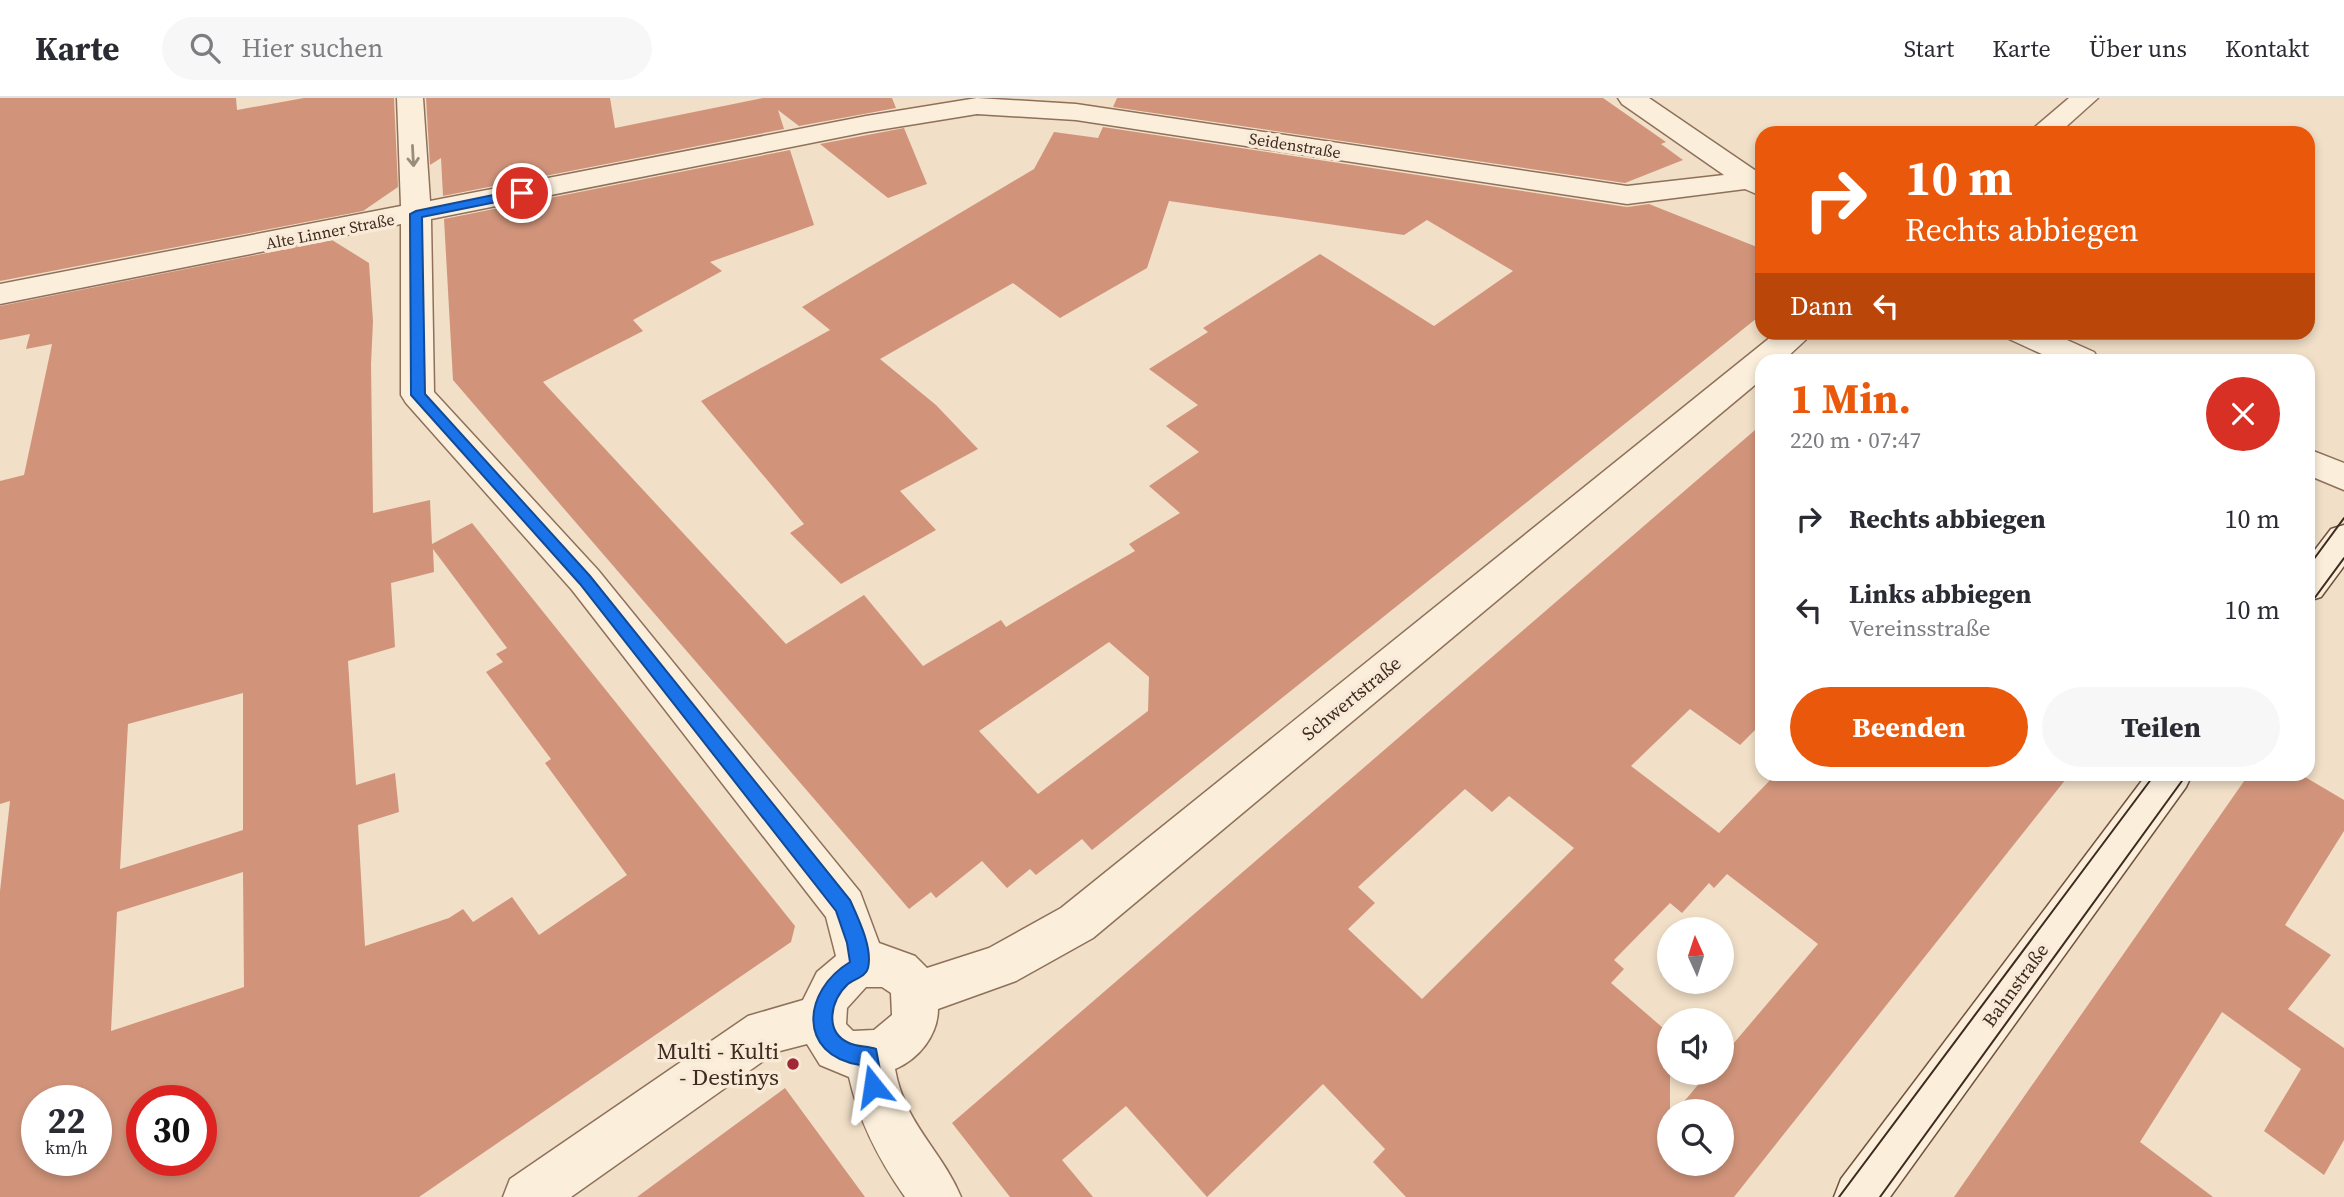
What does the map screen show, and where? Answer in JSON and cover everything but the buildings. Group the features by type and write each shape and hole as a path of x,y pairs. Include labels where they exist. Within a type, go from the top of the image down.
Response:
{"street":[{"path":"410,98 416,214 418,395 585,580 844,906 857,943 860,967"},
{"path":"1631,98 1755,183"},
{"path":"2051,126 2085,98"},
{"name":"Seidenstraße","path":"862,111 1081,105 1627,195 1755,184"},
{"name":"Alte Linner Straße","path":"0,294 416,214 862,111"},
{"name":"Schwertstraße","path":"1771,354 1788,340"},
{"path":"2038,340 2069,354"},
{"name":"Schwertstraße","path":"916,994 1000,966 1077,923 1755,368"},
{"path":"2315,464 2344,477"},
{"path":"2315,578 2344,539"},
{"name":"Bahnstraße","path":"1859,1197 2166,781"},
{"path":"884,965 905,975 916,994 914,1021 896,1044 869,1056 845,1053 828,1039 822,1018 826,996 840,978 860,967 884,965"},
{"path":"528,1197 765,1032 822,1018"},
{"path":"869,1056 873,1086 901,1152 936,1197"}],"tram line":[{"path":"2315,557 2344,518"},
{"path":"2315,597 2344,558"},
{"path":"1839,1197 2150,781"},
{"path":"1880,1197 2182,781"}],"place":[{"name":"Multi - Kulti - Destinys","path":"793,1064"}],"route":[{"path":"522,193 416,214 418,395 585,580 844,906 857,943 860,967 840,978 826,996 822,1018 828,1039 845,1053 869,1056 873,1086"}]}
